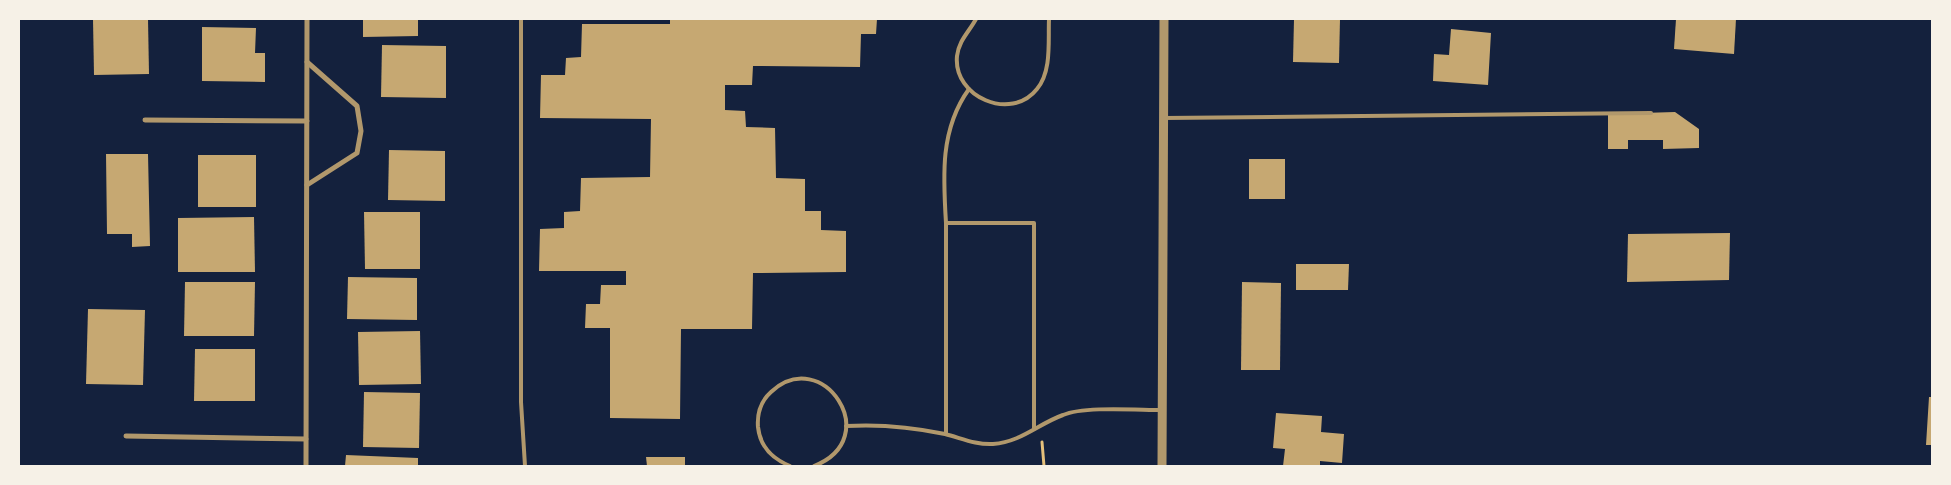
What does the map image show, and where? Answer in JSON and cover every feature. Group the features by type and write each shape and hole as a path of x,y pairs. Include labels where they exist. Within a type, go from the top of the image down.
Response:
{"street":[{"path":"306,466 307,19"},
{"path":"1162,466 1164,19"},
{"path":"307,62 357,106 361,131 357,153 307,185"},
{"path":"144,120 307,121"},
{"path":"126,436 306,439"}],"lane":[{"path":"522,19 521,402 525,466"},
{"path":"976,19 961,40 957,56 958,73 969,89 982,99 998,104 1013,104 1028,98 1038,89 1044,77 1048,58 1049,19"},
{"path":"946,434 946,223 943,174 945,149 951,126 969,89"},
{"path":"1163,118 1651,113"},
{"path":"946,223 1034,223 1034,429"},
{"path":"790,466 772,456 764,447 760,438 758,421 762,405 776,388 786,382 796,380 808,380 828,387 842,404 846,415 844,437 833,456 814,466"},
{"path":"846,426 898,426 946,434 971,442 992,444 1011,441 1026,435 1064,414 1086,411 1162,410"}],"building":[{"path":"93,19 148,19 149,74 94,75"},
{"path":"363,19 418,19 418,36 363,37"},
{"path":"670,19 877,19 876,34 861,34 860,67 753,66 752,85 725,85 725,110 745,111 746,127 775,128 776,178 805,179 805,211 821,211 821,230 846,231 846,272 753,273 752,329 681,329 680,419 610,418 610,328 585,328 586,304 600,304 601,285 626,285 626,271 539,271 540,229 564,228 564,212 580,211 581,178 650,177 651,119 540,118 541,75 565,75 566,58 581,57 582,24 670,24"},
{"path":"1294,19 1340,19 1339,63 1293,62"},
{"path":"1676,19 1736,19 1734,54 1674,49"},
{"path":"202,27 256,28 255,53 265,53 265,82 202,81"},
{"path":"1451,29 1491,33 1488,85 1433,81 1434,54 1449,55"},
{"path":"382,45 446,46 446,98 381,97"},
{"path":"1675,112 1699,129 1699,148 1663,149 1663,140 1628,140 1628,149 1608,149 1608,114"},
{"path":"389,150 445,151 445,201 388,200"},
{"path":"106,154 148,154 150,246 132,247 132,234 107,234"},
{"path":"198,155 256,155 256,207 198,207"},
{"path":"1249,159 1285,159 1285,199 1249,199"},
{"path":"364,212 420,212 420,269 365,269"},
{"path":"254,217 255,272 178,272 178,218"},
{"path":"1730,233 1729,280 1627,282 1628,234"},
{"path":"1296,264 1349,264 1348,290 1296,290"},
{"path":"348,277 417,278 417,320 347,319"},
{"path":"185,282 255,282 254,336 184,336"},
{"path":"1242,282 1281,283 1280,370 1241,370"},
{"path":"88,309 145,310 143,385 86,384"},
{"path":"420,331 421,384 359,385 358,332"},
{"path":"195,349 255,349 255,401 194,401"},
{"path":"364,392 420,393 419,448 363,447"},
{"path":"1929,397 1932,397 1932,445 1926,445"},
{"path":"1276,413 1322,416 1321,432 1344,434 1342,463 1320,461 1320,466 1283,466 1285,449 1273,448"},
{"path":"346,455 418,458 418,466 345,466"},
{"path":"646,457 685,457 685,466 647,466"}]}
